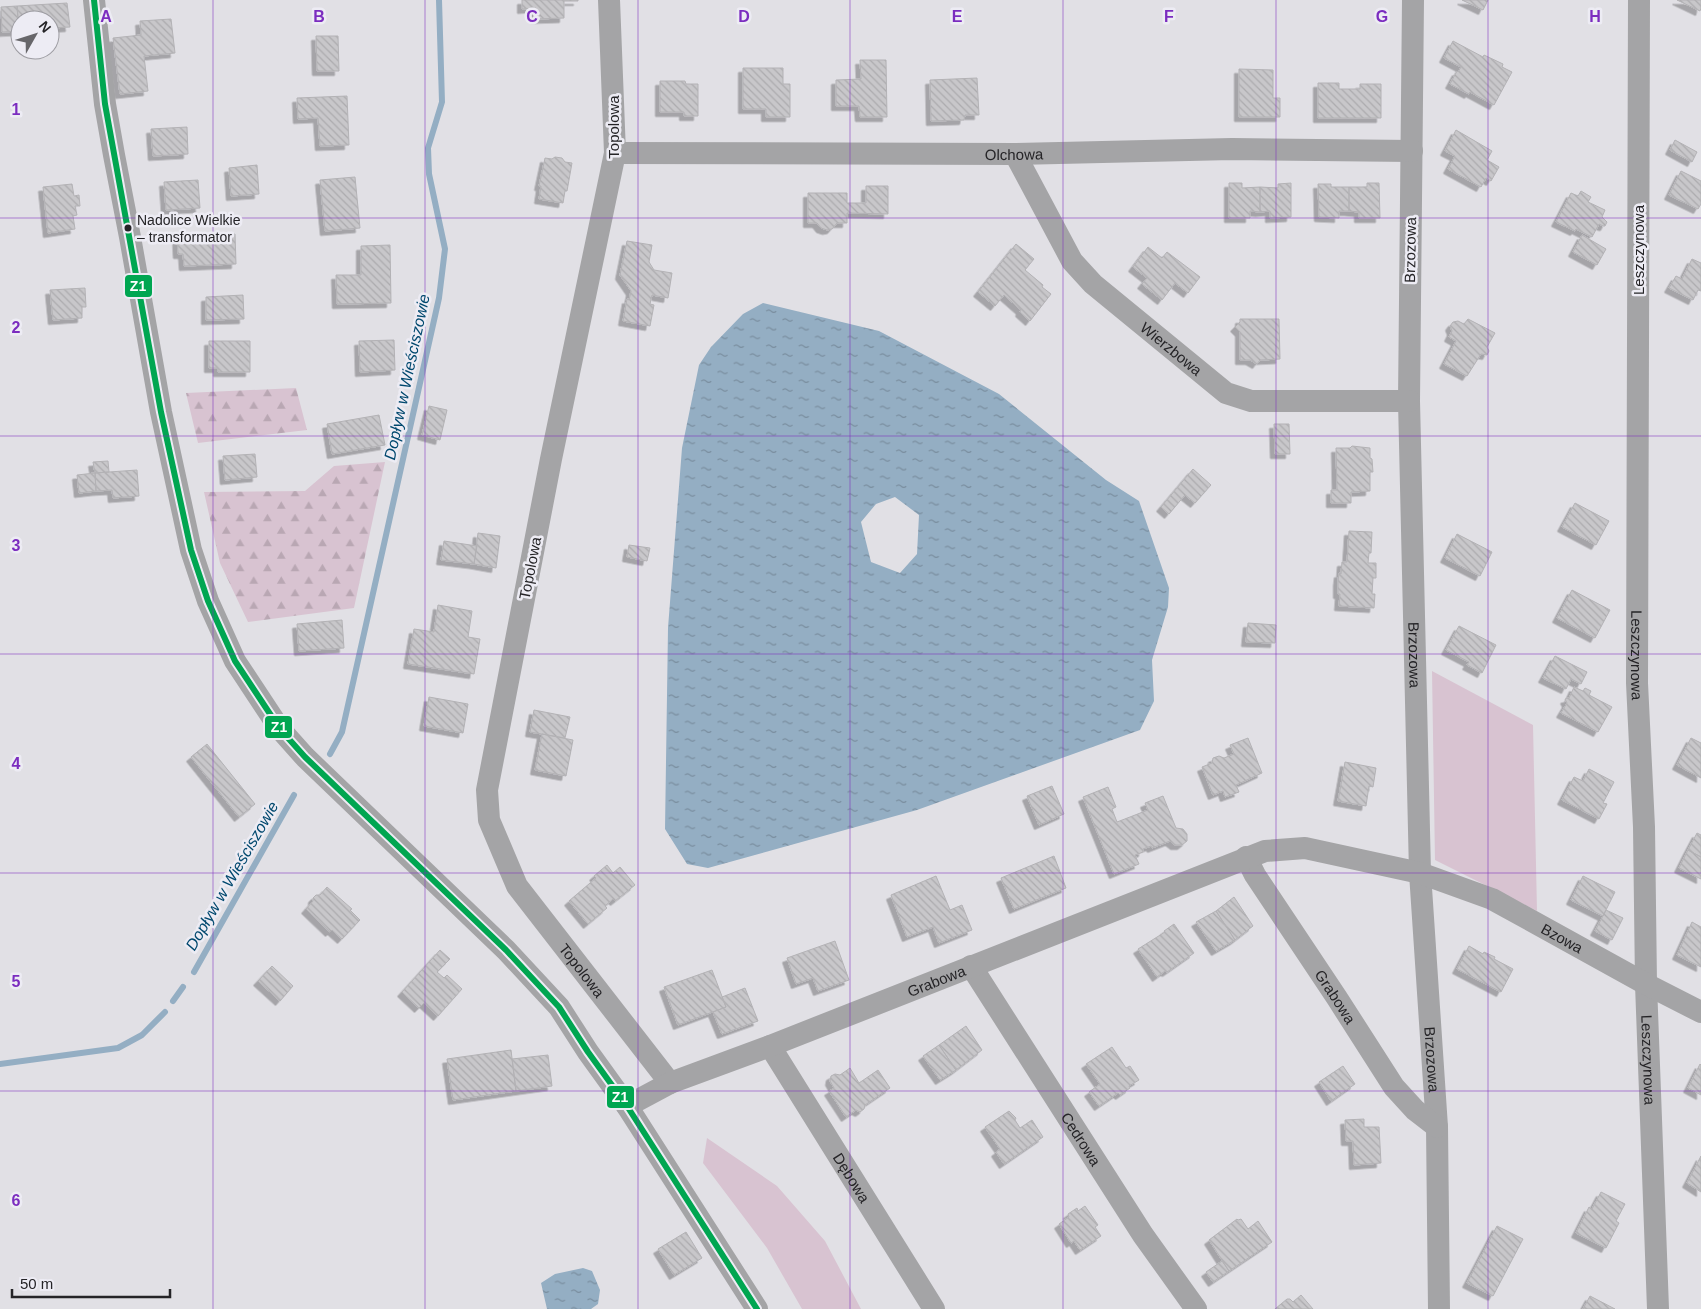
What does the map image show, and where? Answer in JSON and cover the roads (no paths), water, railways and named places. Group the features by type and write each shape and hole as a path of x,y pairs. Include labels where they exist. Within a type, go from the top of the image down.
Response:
{"street":[{"path":"94,0 106,104 161,412 191,550 208,601 235,661 280,729 305,757 506,950 559,1007 588,1052 627,1106 756,1309"},
{"name":"Topolowa","path":"609,0 615,153 551,459 507,686 488,790 489,820 517,886 670,1083"},
{"name":"Brzozowa","path":"1413,0 1409,401 1420,873 1436,1127 1439,1309"},
{"name":"Leszczynowa","path":"1639,0 1637,683 1644,827 1646,984 1658,1309"},
{"name":"Olchowa","path":"615,153 1015,154 1232,149 1412,151"},
{"name":"Wierzbowa","path":"1015,154 1077,267 1093,284 1226,393 1251,401 1409,401"},
{"name":"Grabowa","path":"627,1106 670,1083 770,1046 1265,851 1305,848 1420,873"},
{"name":"Grabowa","path":"1246,857 1255,875 1394,1087 1415,1110 1436,1127"},
{"name":"Bzowa","path":"1420,873 1492,899 1646,984 1701,1012"},
{"name":"Cedrowa","path":"971,966 1143,1235 1196,1309"},
{"name":"Dębowa","path":"770,1046 934,1309"}],"water":[{"path":"763,303 879,331 999,394 1106,480 1139,501 1169,588 1168,607 1152,660 1154,701 1140,730 917,810 708,868 687,864 665,829 668,628 682,448 699,365 711,347 743,314","holes":["895,497 919,515 917,554 900,573 871,562 861,522 876,504"]},
{"path":"583,1268 592,1271 600,1290 598,1304 591,1309 547,1309 541,1283 555,1274"}],"waterway":[{"name":"Dopływ w Wieściszowie","path":"330,754 342,732 439,298 445,249 429,174 428,148 442,102 439,0"},
{"name":"Dopływ w Wieściszowie","path":"194,972 294,795"},
{"name":"Dopływ w Wieściszowie","path":"173,1001 183,987"},
{"name":"Dopływ w Wieściszowie","path":"0,1064 118,1048 142,1035 165,1012"}],"place":[{"name":"Nadolice Wielkie – transformator","path":"128,228"}]}
